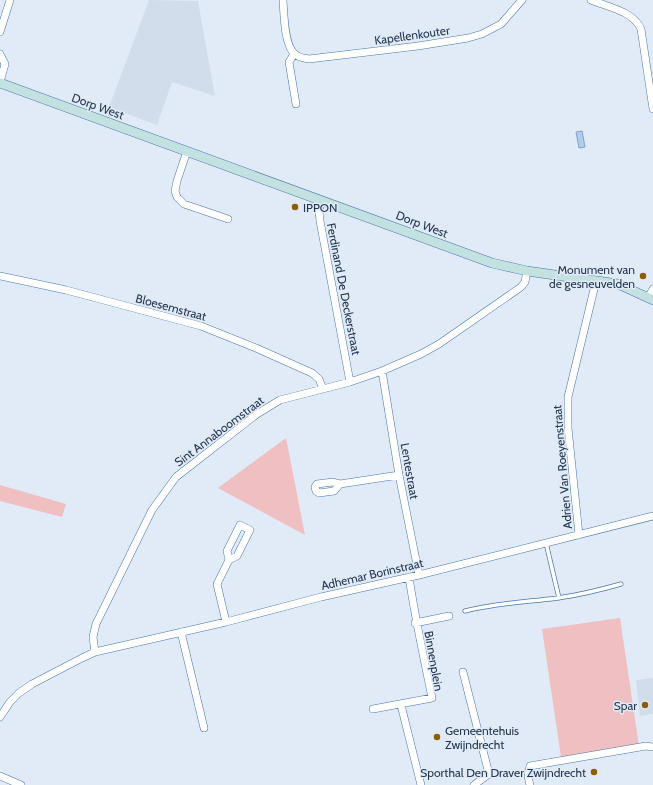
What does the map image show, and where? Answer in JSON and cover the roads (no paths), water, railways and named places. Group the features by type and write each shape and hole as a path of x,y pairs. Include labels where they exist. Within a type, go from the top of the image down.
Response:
{"main road":[{"name":"Dorp West","path":"0,82 492,263 527,271 618,284 650,299"}],"street":[{"path":"0,32 10,0"},
{"path":"283,0 289,48 294,54 289,62 296,104"},
{"name":"Kapellenkouter","path":"294,54 300,58 325,58 468,38 482,34 501,24 522,0"},
{"path":"590,0 626,14 638,22 641,29 653,109"},
{"path":"0,54 5,64 0,82"},
{"path":"187,151 177,181 175,191 177,197 184,204 228,219"},
{"name":"Ferdinand De Deckerstraat","path":"322,201 319,210 320,221 350,382"},
{"name":"Sint Annaboomstraat","path":"95,652 93,637 96,624 152,510 176,477 258,414 280,400 350,382 382,371 439,344 525,284 527,271"},
{"name":"Bloesemstraat","path":"0,276 66,290 201,326 312,373 318,379 323,389"},
{"name":"Adrien Van Roeyenstraat","path":"579,535 568,428 568,397 596,281"},
{"path":"650,299 653,288"},
{"name":"Lentestraat","path":"382,371 399,475 419,575"},
{"path":"340,484 399,475"},
{"name":"Adhemar Borinstraat","path":"0,717 10,702 19,693 32,684 95,652 226,622 321,597 419,575 653,516"},
{"path":"226,622 217,584 229,560"},
{"name":"Binnenplein","path":"401,705 432,698 408,577"},
{"name":"Binnenplein","path":"416,623 449,616"},
{"path":"181,632 204,728"},
{"path":"463,672 489,774 474,785"},
{"path":"374,709 401,705 421,785"},
{"path":"530,785 528,776 530,766 638,747 653,747"},
{"path":"0,776 21,785"}],"lane":[{"path":"546,543 559,598"},
{"path":"465,611 486,606 559,598 589,593 621,584"}],"water":[{"path":"582,131 585,147 579,148 576,132"}],"place":[{"name":"IPPON","path":"295,207"},
{"name":"Monument van de gesneuvelden","path":"643,276"},
{"name":"Spar","path":"645,705"},
{"name":"Gemeentehuis Zwijndrecht","path":"437,737"},
{"name":"Sporthal Den Draver Zwijndrecht","path":"594,772"}]}
